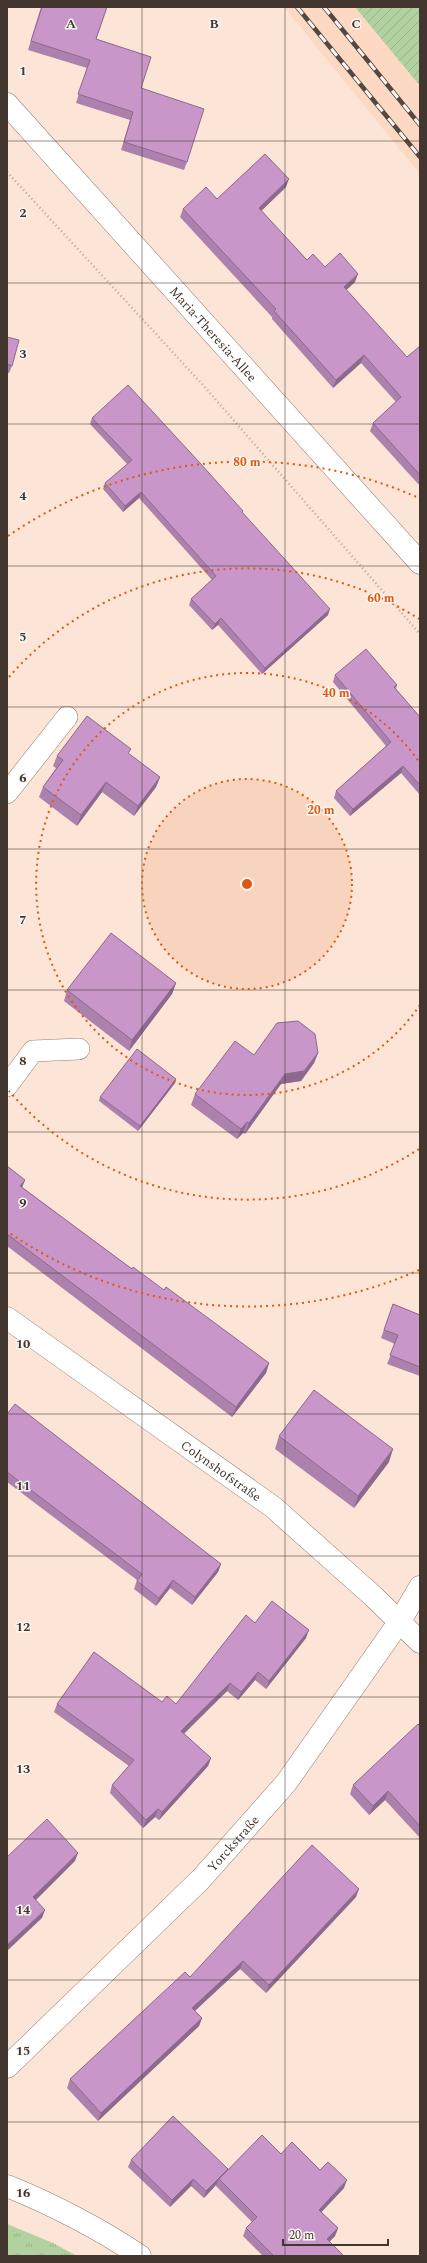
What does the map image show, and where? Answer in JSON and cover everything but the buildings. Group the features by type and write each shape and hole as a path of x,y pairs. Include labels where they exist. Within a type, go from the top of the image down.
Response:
{"street":[{"name":"Maria-Theresia-Allee","path":"7,104 230,355 420,563"},
{"name":"Colynshofstraße","path":"7,1318 273,1507 400,1621 420,1642"},
{"name":"Yorckstraße","path":"7,2067 201,1879 276,1794 400,1621 420,1587"},
{"path":"7,2186 26,2194 122,2243 140,2256"}],"lane":[{"path":"7,793 67,716"},
{"path":"7,1086 33,1051 79,1049"}],"path":[{"path":"7,172 202,384 420,634"}],"shaded area":[{"path":"284,7 355,7 420,86 420,174"}],"green space":[{"path":"355,7 420,7 420,86"},
{"path":"7,2224 53,2243 77,2256 7,2256"}],"railway":[{"path":"297,7 420,157"},
{"path":"324,7 420,125"}]}
